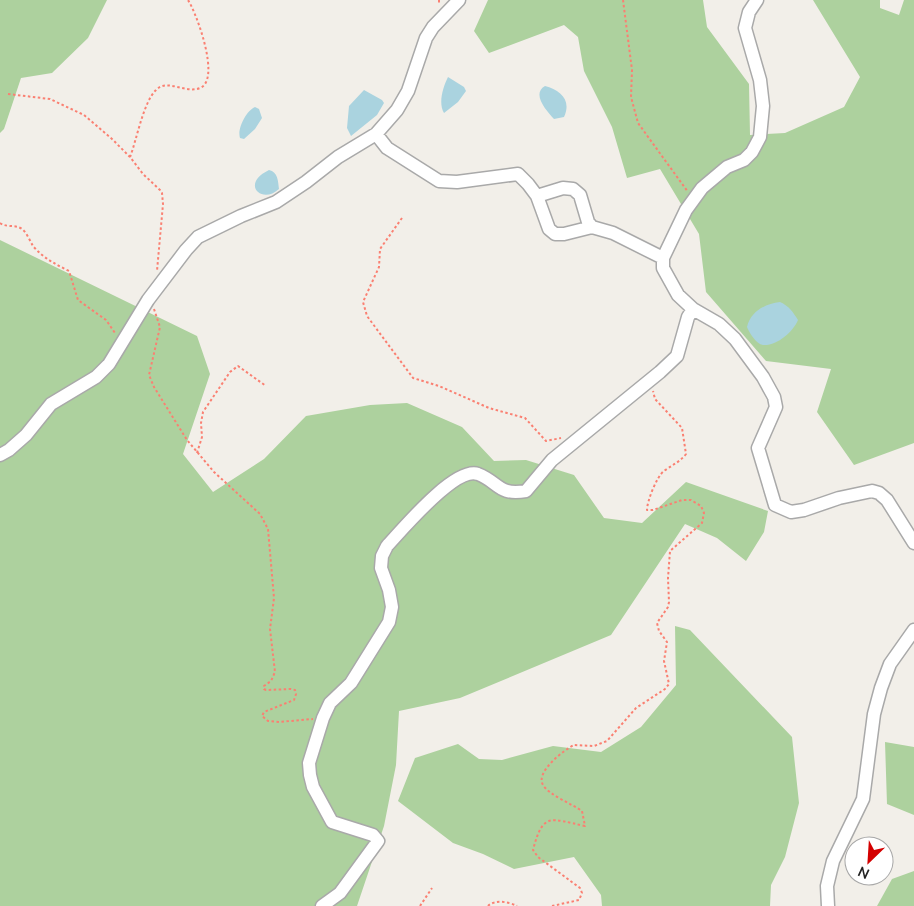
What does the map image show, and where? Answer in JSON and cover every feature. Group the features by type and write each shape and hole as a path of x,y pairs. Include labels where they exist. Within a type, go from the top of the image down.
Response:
{"street":[{"path":"0,455 26,435 51,404 96,376 110,364 148,300 198,237 241,216 276,202 338,157 376,134 397,110 408,90 426,38 433,27 459,0"},
{"path":"757,0 749,12 745,28 760,80 762,106 760,136 752,152 744,160 721,172 702,188 686,210 663,258 663,268 678,295 693,309 719,324 735,339 763,377 774,396 776,408 758,448 776,504 791,512 804,510 839,498 872,491 879,493 886,500 914,543"},
{"path":"376,134 388,148 439,181 457,182 518,174 536,196 549,229 555,234 592,227 613,233 663,258"},
{"path":"536,196 563,188 573,189 580,195 588,222 592,227"},
{"path":"322,906 340,892 378,842 373,835 332,822 313,788 309,763 323,718 330,703 351,683 388,622 392,607 389,590 381,568 382,556 387,546 443,488 466,475 475,473 486,478 496,487 507,491 516,493 526,491 552,460 652,379 677,356 688,317 693,309"},
{"path":"828,906 827,886 833,861 863,799 874,714 881,688 890,664 914,630"}],"path":[{"path":"130,157 144,110 157,88 167,85 197,89 205,85 207,81 209,75 204,42 188,0"},
{"path":"623,0 632,70 631,97 638,123 694,200"},
{"path":"8,94 50,100 84,115 112,139 162,193 163,204 157,271"},
{"path":"402,218 380,249 380,267 363,302 367,316 384,340 413,378 439,386 488,408 526,418 546,441 563,438"},
{"path":"0,223 24,230 34,247 48,261 68,271 78,300 106,320 121,344"},
{"path":"148,300 155,312 160,327 149,375 162,401 187,440 214,472 260,514 268,529 274,598 270,629 276,672 271,681 264,686 264,689 291,688 295,690 296,694 294,700 264,712 262,716 268,721 279,722 323,718"},
{"path":"198,453 202,437 200,423 203,412 230,372 238,366 266,386"},
{"path":"552,906 578,900 582,893 580,888 538,857 533,850 540,828 545,822 552,819 585,826 582,811 550,792 542,785 544,773 547,766 574,745 594,746 607,741 636,708 664,689 668,684 664,661 667,642 659,631 657,623 668,607 669,602 670,551 702,522 704,513 701,506 692,500 682,500 653,510 647,510 647,504 660,474 681,460 686,454 682,428 655,399 652,379"},
{"path":"420,906 432,888"},
{"path":"488,906 490,903 496,902 517,906"}],"green space":[{"path":"0,0 107,0 88,38 52,73 21,78 4,129 0,133"},
{"path":"488,0 703,0 707,27 749,84 750,135 785,133 844,107 860,77 813,0 880,0 880,8 899,15 904,0 914,0 914,443 854,465 817,412 831,369 766,361 706,292 699,234 660,169 627,178 612,127 584,71 578,37 564,25 489,53 474,31"},
{"path":"0,240 197,336 210,374 183,454 213,492 264,459 306,416 370,405 407,403 462,427 494,461 526,460 574,475 604,518 642,523 686,482 768,511 764,532 746,561 717,538 685,524 611,635 460,698 399,711 396,765 384,826 357,906 0,906"},
{"path":"675,626 690,630 792,737 799,803 785,857 771,885 770,906 602,906 601,895 574,857 514,869 483,854 453,843 398,801 415,758 458,744 479,759 502,760 553,746 601,752 641,727 676,685"},
{"path":"885,742 914,747 914,815 887,804"},
{"path":"914,871 914,906 877,906 888,886 894,886 894,878"}],"water":[{"path":"448,77 464,87 466,91 458,102 444,113 441,100"},
{"path":"545,86 560,93 563,97 567,106 564,117 554,119 544,107 540,93 541,89"},
{"path":"364,90 384,103 377,115 351,136 347,128 349,106"},
{"path":"255,107 259,109 262,118 255,129 244,139 240,138 239,134 243,121 248,112"},
{"path":"269,170 276,175 279,189 266,195 261,194 255,186 256,181 260,175"},
{"path":"780,302 786,305 798,320 796,325 779,341 768,345 760,344 753,338 747,327 749,321 759,309 769,304"}]}
